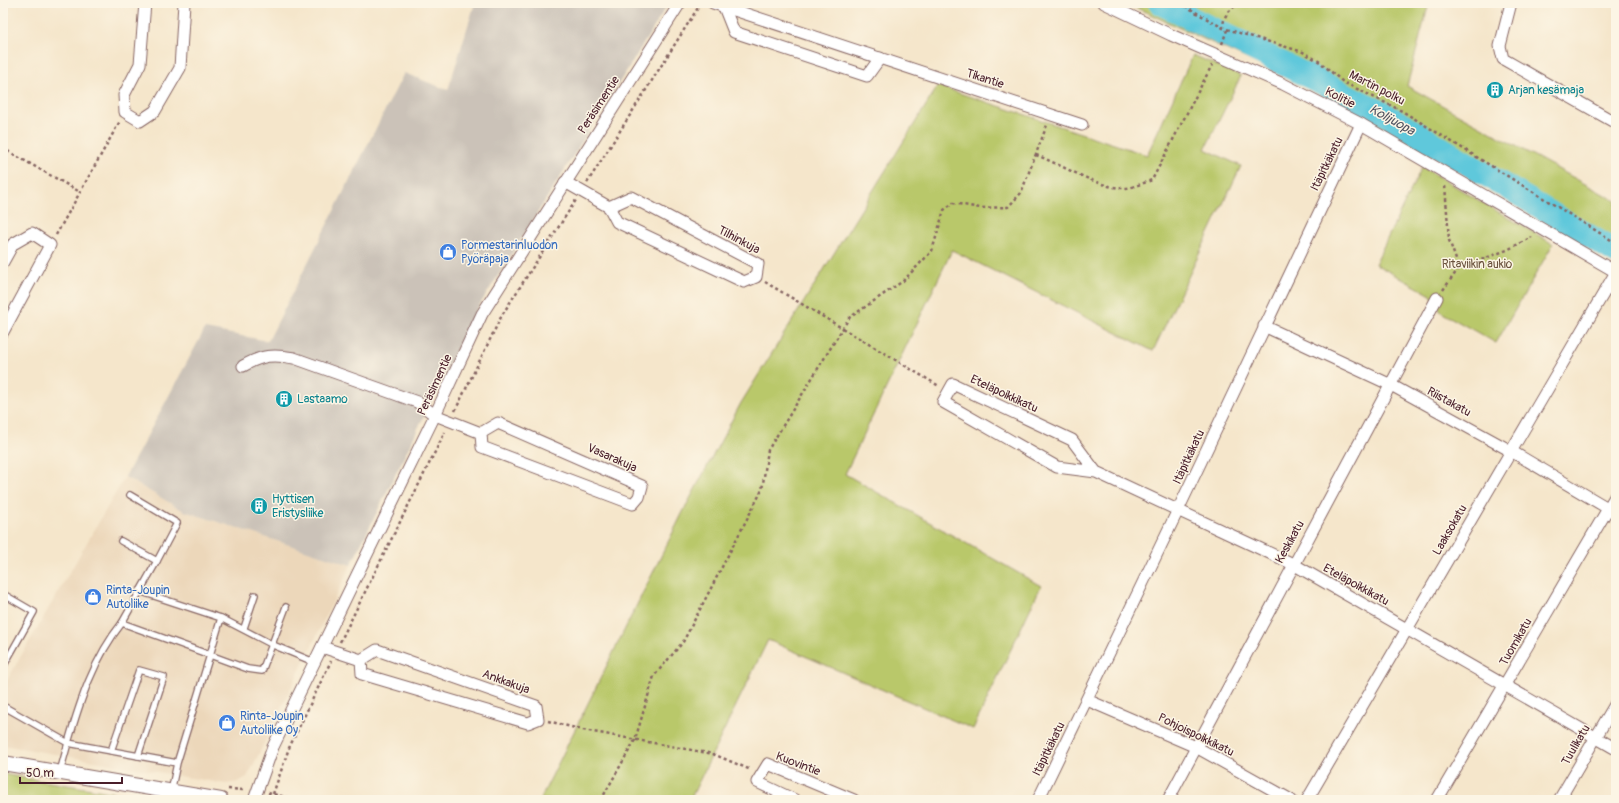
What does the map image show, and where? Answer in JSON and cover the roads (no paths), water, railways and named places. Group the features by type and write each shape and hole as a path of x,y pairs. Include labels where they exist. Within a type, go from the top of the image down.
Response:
{"street":[{"path":"145,3 140,64 124,94 125,112 140,121 155,111 180,68 184,3"},
{"name":"Peräsimentie","path":"254,800 273,747 435,415 482,314 680,3"},
{"name":"Tikantie","path":"713,3 1082,125"},
{"name":"Kolitie","path":"1104,3 1283,84 1361,124 1616,272"},
{"path":"1511,3 1500,46 1503,59 1616,123"},
{"path":"724,7 734,32 867,76 880,58"},
{"name":"Itäpitkäkatu","path":"1038,800 1178,510 1361,124"},
{"path":"565,182 609,207"},
{"name":"Tilhinkuja","path":"632,198 758,264 756,277 744,282 617,222 609,207 632,198"},
{"path":"3,262 13,244 32,233 50,245 3,332"},
{"name":"Laaksokatu","path":"1307,800 1616,272"},
{"name":"Keskikatu","path":"1168,800 1293,564 1437,298"},
{"name":"Riistakatu","path":"1264,326 1391,385 1511,451 1612,511"},
{"path":"243,366 255,360 275,354 294,358 417,402 435,415 481,433"},
{"name":"Eteläpoikkikatu","path":"1096,472 1072,440 953,384 943,402 1057,467 1096,472 1293,564 1616,749"},
{"name":"Vasarakuja","path":"498,423 642,486 639,497 632,504 482,448 481,433 498,423"},
{"name":"Tuomikatu","path":"1436,800 1612,511 1616,495"},
{"path":"322,647 361,660"},
{"name":"Ankkakuja","path":"377,650 536,706 538,719 528,723 362,674 361,660 377,650"},
{"name":"Pohjoispoikkikatu","path":"1087,700 1196,747 1291,800"},
{"name":"Tuulikatu","path":"1559,800 1616,703"},
{"path":"3,764 220,800"},
{"name":"Kuovintie","path":"795,800 758,782 768,764 854,800"}],"lane":[{"path":"59,774 90,676 110,638 122,623 177,523 130,495"},
{"path":"121,541 156,562"},
{"path":"140,591 221,618 244,628 273,644 314,662"},
{"path":"3,594 34,612 3,667"},
{"path":"244,628 255,595"},
{"path":"122,623 248,669 262,671 286,607"},
{"path":"171,792 177,763 221,618"},
{"path":"111,751 138,670 164,677 138,756"},
{"path":"3,706 68,743 177,763"}],"waterway":[{"name":"Kolijuopa","path":"1160,3 1381,112 1616,252"}],"place":[{"name":"Arjan kesämaja","path":"1495,90"},
{"name":"Pormestarinluodon Pyöräpaja","path":"448,252"},
{"name":"Lastaamo","path":"284,399"},
{"name":"Hyttisen Eristysliike","path":"259,506"},
{"name":"Rinta-Joupin Autoliike","path":"93,597"},
{"name":"Rinta-Joupin Autoliike Oy","path":"227,723"}],"park label":[{"name":"Ritaviikin aukio","path":"1477,264"}]}
